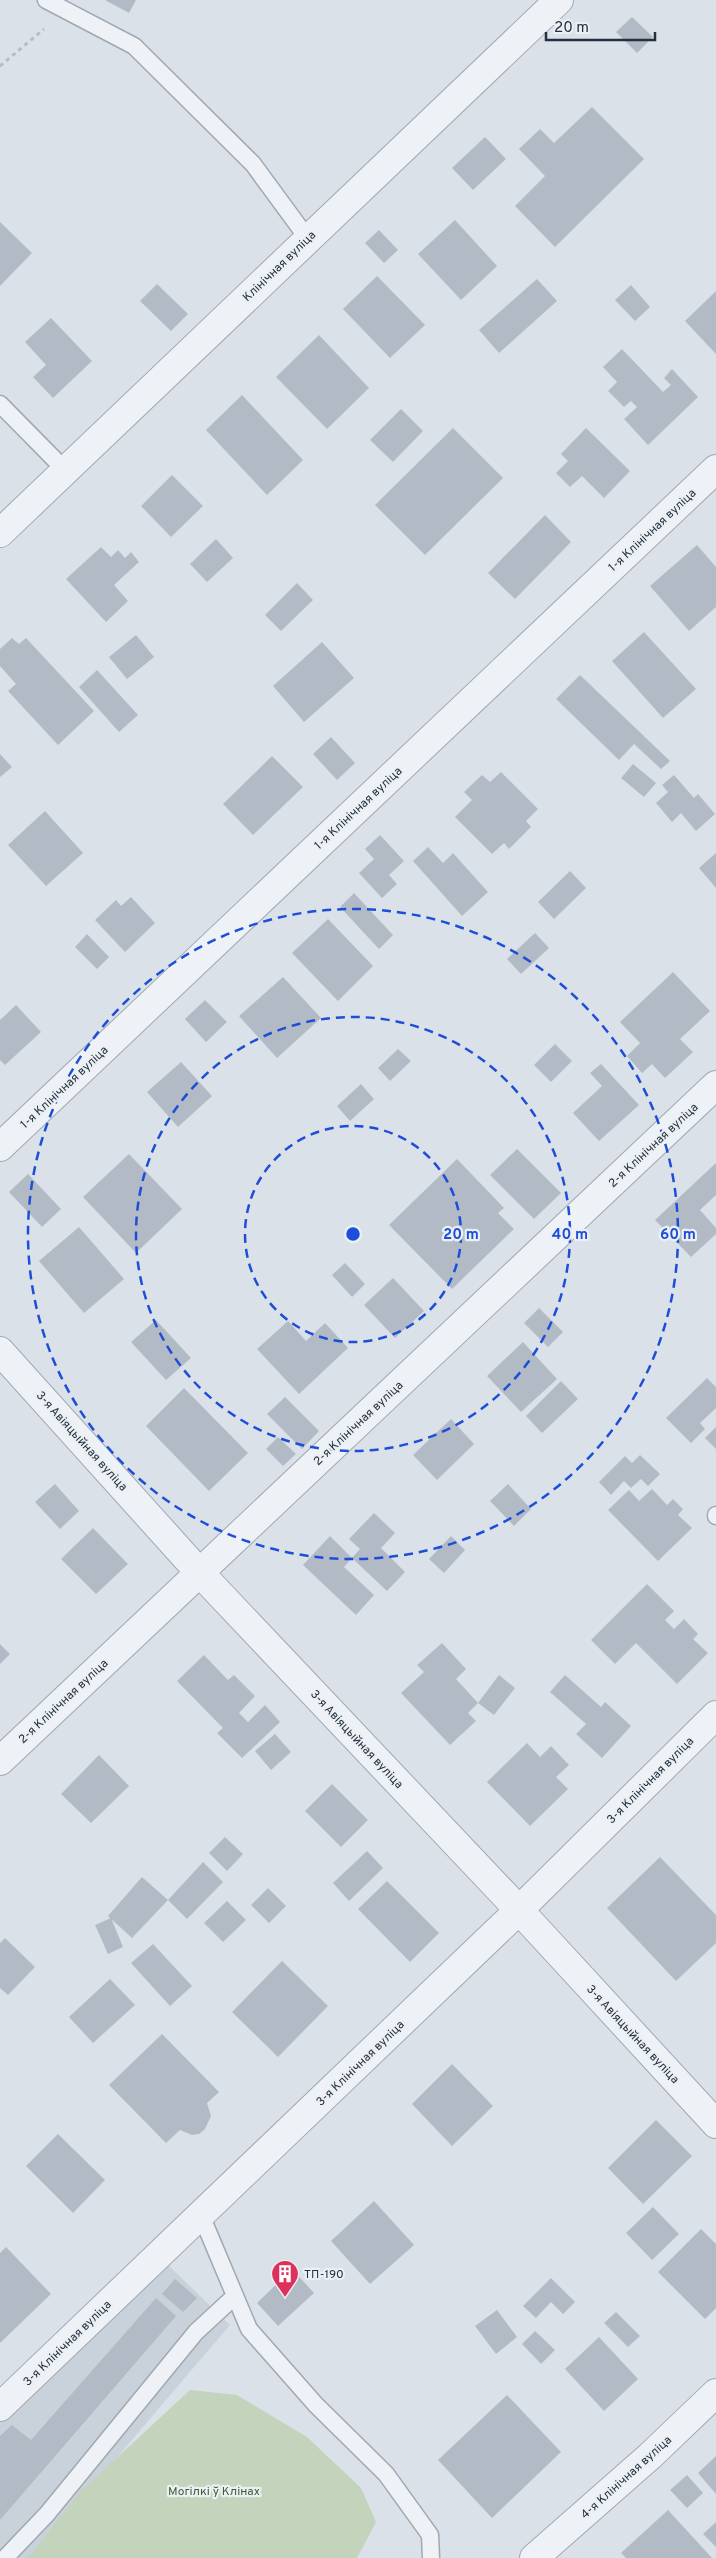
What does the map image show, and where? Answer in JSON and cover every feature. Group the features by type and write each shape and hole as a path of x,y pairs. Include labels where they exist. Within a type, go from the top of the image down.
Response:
{"street":[{"name":"Клінічная вуліца","path":"0,533 559,0"},
{"name":"1-я Клінічная вуліца","path":"0,1147 716,470"},
{"name":"2-я Клінічная вуліца","path":"0,1761 716,1085"},
{"name":"3-я Авіяцыйная вуліца","path":"0,1351 199,1572 518,1910 716,2124"},
{"name":"3-я Клінічная вуліца","path":"0,2407 518,1910 716,1715"},
{"name":"4-я Клінічная вуліца","path":"534,2558 650,2456 716,2393"}],"lane":[{"path":"46,0 134,46 252,164 308,239"},
{"path":"0,404 66,471"},
{"path":"202,2215 249,2329 316,2406 386,2474 430,2534 431,2558"},
{"path":"5,2558 47,2514 196,2332 235,2296"}],"path":[{"path":"0,66 65,10"}],"shaded area":[{"path":"166,2263 230,2325 31,2558 0,2558 0,2422"}],"green space":[{"name":"Могілкі ў Клінах","path":"190,2390 237,2395 307,2437 361,2488 376,2522 357,2558 28,2558 80,2492"}],"building":[{"path":"105,0 136,0 129,13"},
{"path":"632,17 653,37 637,53 616,32"},
{"path":"592,107 644,159 555,247 515,206 545,176 519,149 540,129 554,143"},
{"path":"485,137 506,159 473,190 452,168"},
{"path":"455,220 497,266 461,300 418,254"},
{"path":"0,222 32,253 0,286"},
{"path":"379,230 398,250 384,263 365,243"},
{"path":"377,276 425,325 390,358 343,309"},
{"path":"537,279 557,301 499,353 479,330"},
{"path":"157,284 188,314 171,331 140,301"},
{"path":"631,285 650,307 635,321 615,300"},
{"path":"716,291 716,354 685,321"},
{"path":"51,318 92,361 53,398 33,377 46,365 25,342"},
{"path":"319,335 369,388 327,429 276,377"},
{"path":"622,349 663,392 671,385 664,378 672,369 698,397 648,445 624,419 637,407 631,401 624,407 608,391 617,382 603,367"},
{"path":"242,395 303,460 267,495 206,430"},
{"path":"401,409 423,431 393,462 370,440"},
{"path":"453,428 503,478 425,555 375,505"},
{"path":"586,428 630,471 604,498 582,476 570,487 556,473 568,461 561,454"},
{"path":"172,475 203,506 171,537 141,506"},
{"path":"545,515 571,542 515,599 488,573"},
{"path":"216,539 233,558 207,582 190,564"},
{"path":"697,545 716,567 716,607 689,631 650,586"},
{"path":"101,547 111,557 118,550 125,558 131,552 139,562 114,585 128,601 106,622 66,579"},
{"path":"297,583 313,600 281,631 265,615"},
{"path":"644,632 696,689 663,718 612,661"},
{"path":"136,635 154,657 127,679 109,657"},
{"path":"12,638 19,644 26,638 94,711 58,745 8,691 16,684 0,666 0,649"},
{"path":"322,642 354,678 304,722 273,686"},
{"path":"97,670 138,715 119,732 79,687"},
{"path":"580,675 670,761 661,769 634,744 619,760 556,699"},
{"path":"331,737 355,763 337,780 313,754"},
{"path":"0,754 12,767 0,777"},
{"path":"272,756 303,787 253,835 223,804"},
{"path":"633,764 656,783 644,797 621,778"},
{"path":"501,772 538,809 526,821 531,827 509,849 504,843 492,854 455,817 472,800 464,792 482,775 490,782"},
{"path":"674,775 694,798 698,794 715,814 696,831 681,813 672,822 656,803 668,792 662,785"},
{"path":"45,811 83,853 46,886 8,845"},
{"path":"380,835 404,861 389,875 397,884 382,898 359,873 374,859 365,849"},
{"path":"428,847 443,863 453,853 488,892 462,916 413,861"},
{"path":"716,853 716,888 699,868"},
{"path":"570,871 586,888 554,919 538,902"},
{"path":"354,893 393,935 379,949 340,907"},
{"path":"131,897 155,923 125,952 95,920 116,900 121,906"},
{"path":"328,919 373,966 338,1001 292,953"},
{"path":"535,933 549,948 521,974 507,959"},
{"path":"87,934 109,957 97,969 75,947"},
{"path":"673,972 710,1011 680,1039 693,1052 665,1078 652,1064 642,1073 627,1056 640,1043 620,1022"},
{"path":"283,977 321,1018 277,1058 239,1016"},
{"path":"205,1000 227,1022 206,1042 185,1019"},
{"path":"16,1005 41,1032 5,1065 0,1060 0,1020"},
{"path":"555,1044 572,1061 551,1082 534,1065"},
{"path":"398,1049 411,1061 390,1081 378,1068"},
{"path":"181,1062 212,1096 178,1127 147,1092"},
{"path":"601,1064 639,1105 599,1141 573,1113 602,1086 590,1073"},
{"path":"361,1084 374,1099 350,1121 337,1106"},
{"path":"517,1149 561,1193 534,1219 490,1175"},
{"path":"129,1154 182,1209 136,1253 83,1197"},
{"path":"457,1159 504,1208 498,1213 514,1229 452,1289 389,1225"},
{"path":"716,1163 716,1195 700,1210 716,1228 716,1234 691,1257 655,1220"},
{"path":"28,1174 61,1209 42,1227 9,1192"},
{"path":"79,1227 124,1279 84,1313 39,1261"},
{"path":"345,1263 365,1284 352,1297 332,1275"},
{"path":"393,1278 424,1311 395,1338 364,1305"},
{"path":"539,1308 563,1332 548,1347 524,1323"},
{"path":"156,1320 191,1358 166,1380 131,1342"},
{"path":"288,1321 306,1341 325,1323 348,1348 299,1394 257,1349"},
{"path":"523,1342 557,1379 521,1412 487,1376"},
{"path":"707,1378 716,1387 716,1408 700,1423 705,1429 691,1443 666,1418"},
{"path":"561,1381 578,1399 542,1433 526,1416"},
{"path":"184,1388 248,1453 209,1491 146,1426"},
{"path":"285,1397 319,1431 302,1449 267,1414"},
{"path":"451,1419 474,1444 437,1480 413,1455"},
{"path":"716,1427 716,1449 705,1438"},
{"path":"278,1437 296,1454 283,1466 266,1449"},
{"path":"640,1455 660,1474 648,1486 641,1479 631,1488 624,1481 611,1495 599,1482 625,1456 632,1463"},
{"path":"55,1484 79,1511 60,1529 35,1502"},
{"path":"508,1484 531,1509 514,1526 490,1501"},
{"path":"652,1489 667,1505 673,1499 683,1509 678,1515 692,1528 658,1561 608,1510 629,1490 639,1501"},
{"path":"374,1513 395,1533 381,1548 405,1572 387,1591 352,1558 360,1549 349,1539"},
{"path":"93,1528 128,1564 96,1594 61,1559"},
{"path":"330,1536 352,1558 344,1567 374,1595 356,1615 303,1565"},
{"path":"451,1536 465,1550 444,1573 429,1559"},
{"path":"647,1584 674,1611 665,1620 674,1629 684,1619 698,1634 693,1639 708,1653 677,1684 636,1643 615,1664 591,1640"},
{"path":"442,1643 466,1669 456,1679 478,1703 468,1713 476,1721 450,1745 401,1693 424,1672 417,1665"},
{"path":"0,1644 10,1654 0,1664"},
{"path":"204,1655 228,1680 234,1675 255,1696 239,1713 248,1722 265,1705 280,1722 242,1758 217,1733 223,1728 177,1681"},
{"path":"499,1675 515,1688 494,1715 478,1703"},
{"path":"565,1675 601,1707 605,1702 631,1726 602,1758 576,1734 586,1724 550,1692"},
{"path":"275,1734 291,1752 271,1770 255,1751"},
{"path":"527,1743 540,1757 551,1746 569,1765 556,1777 568,1789 530,1826 487,1782"},
{"path":"99,1755 129,1786 91,1823 61,1794"},
{"path":"332,1784 368,1820 341,1847 305,1811"},
{"path":"225,1837 243,1854 227,1871 209,1853"},
{"path":"367,1851 383,1868 349,1901 333,1883"},
{"path":"660,1857 716,1915 716,1943 676,1981 607,1908"},
{"path":"203,1862 223,1882 187,1919 168,1900"},
{"path":"142,1877 168,1900 132,1938 108,1916"},
{"path":"387,1881 439,1933 410,1962 358,1909"},
{"path":"268,1888 286,1906 269,1923 251,1905"},
{"path":"227,1901 246,1920 223,1942 204,1923"},
{"path":"111,1918 123,1947 108,1954 95,1925"},
{"path":"5,1938 35,1967 8,1995 0,1988 0,1943"},
{"path":"153,1944 192,1986 170,2006 131,1963"},
{"path":"282,1961 328,2006 278,2057 232,2012"},
{"path":"110,1979 135,2005 93,2043 69,2017"},
{"path":"162,2034 219,2092 207,2103 211,2116 205,2129 199,2134 192,2135 180,2130 166,2143 109,2085"},
{"path":"452,2064 493,2106 452,2146 412,2104"},
{"path":"656,2120 692,2156 643,2204 608,2168"},
{"path":"58,2134 105,2180 73,2213 26,2166"},
{"path":"374,2201 414,2245 370,2284 331,2241"},
{"path":"653,2207 679,2234 652,2260 626,2233"},
{"path":"701,2229 716,2244 716,2308 705,2319 658,2272"},
{"path":"6,2247 51,2294 0,2343 0,2253"},
{"name":"ТП-190","path":"292,2269 314,2293 278,2326 257,2303"},
{"path":"551,2278 575,2302 563,2314 551,2302 536,2318 523,2306"},
{"path":"175,2279 197,2298 183,2312 162,2294"},
{"path":"156,2298 176,2316 0,2520 0,2436 12,2425 31,2440"},
{"path":"497,2310 517,2337 496,2354 475,2326"},
{"path":"616,2312 640,2336 628,2347 604,2323"},
{"path":"535,2331 555,2350 541,2364 522,2344"},
{"path":"599,2337 638,2379 604,2411 565,2369"},
{"path":"507,2395 561,2452 492,2518 438,2460"},
{"path":"716,2456 716,2494 698,2473"},
{"path":"687,2475 703,2493 687,2508 670,2490"},
{"path":"668,2510 712,2558 626,2558 621,2553"},
{"path":"716,2522 716,2547 703,2534"}],"place":[{"name":"ТП-190","path":"285,2298"}]}
